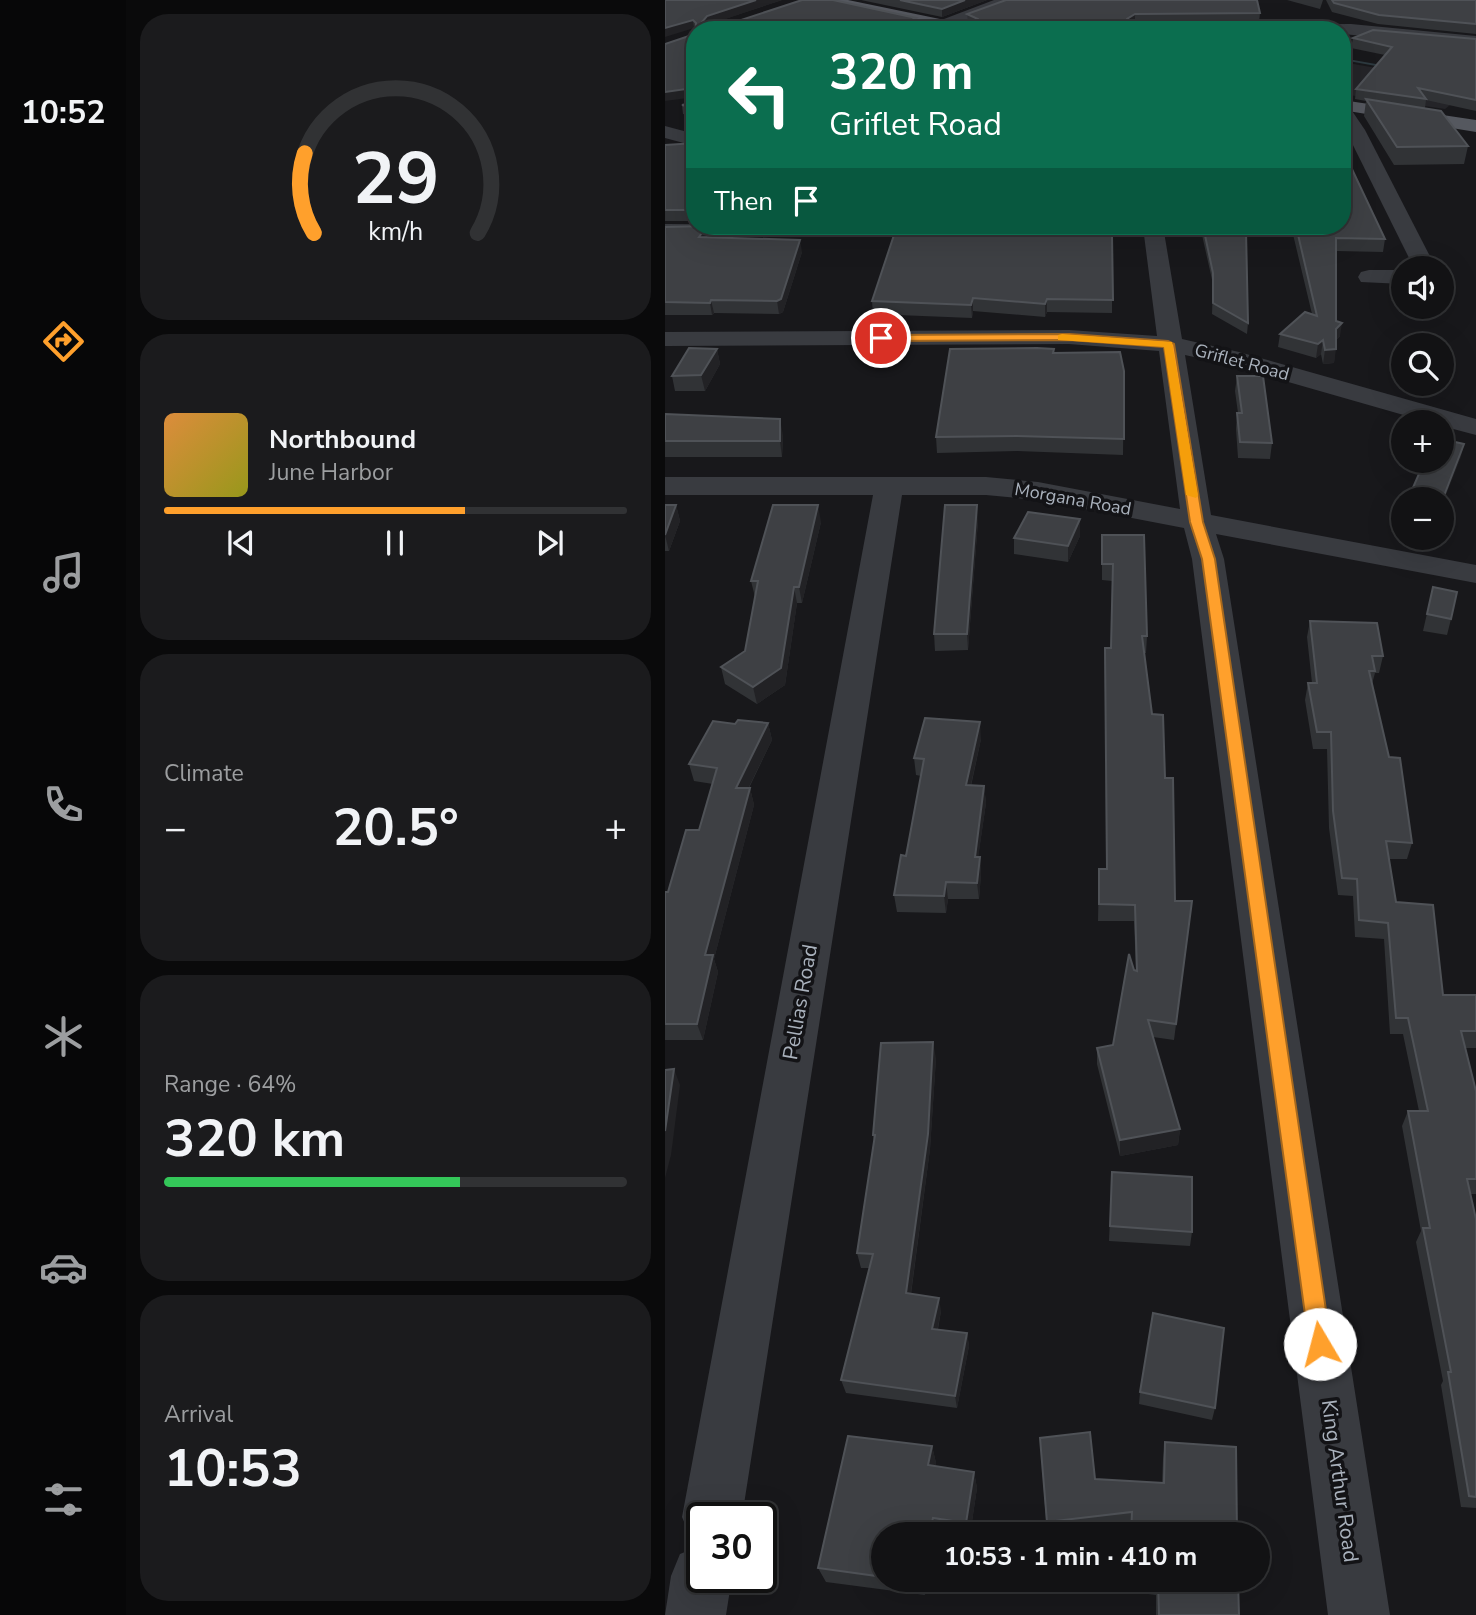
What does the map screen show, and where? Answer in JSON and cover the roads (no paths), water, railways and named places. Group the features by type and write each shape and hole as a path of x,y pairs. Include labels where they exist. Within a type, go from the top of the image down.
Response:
{"main road":[{"path":"828,0 930,21"},
{"path":"1351,108 1476,127"}],"street":[{"path":"946,21 1008,0"},
{"path":"1297,10 1302,21"},
{"path":"1351,30 1396,32 1476,41"},
{"path":"1351,122 1419,256"},
{"path":"665,132 686,138"},
{"path":"665,230 686,230"},
{"name":"King Arthur Road","path":"1155,235 1168,344 1196,522 1208,559 1359,1615"},
{"path":"1369,277 1391,278"},
{"name":"Griflet Road","path":"665,339 1069,337 1168,344 1230,357 1476,427"},
{"name":"Morgana Road","path":"665,486 986,486 1038,491 1476,574"},
{"name":"Pellias Road","path":"715,1502 889,488"},
{"path":"695,1615 699,1593"}],"waterway":[{"path":"1351,60 1387,67"}]}
